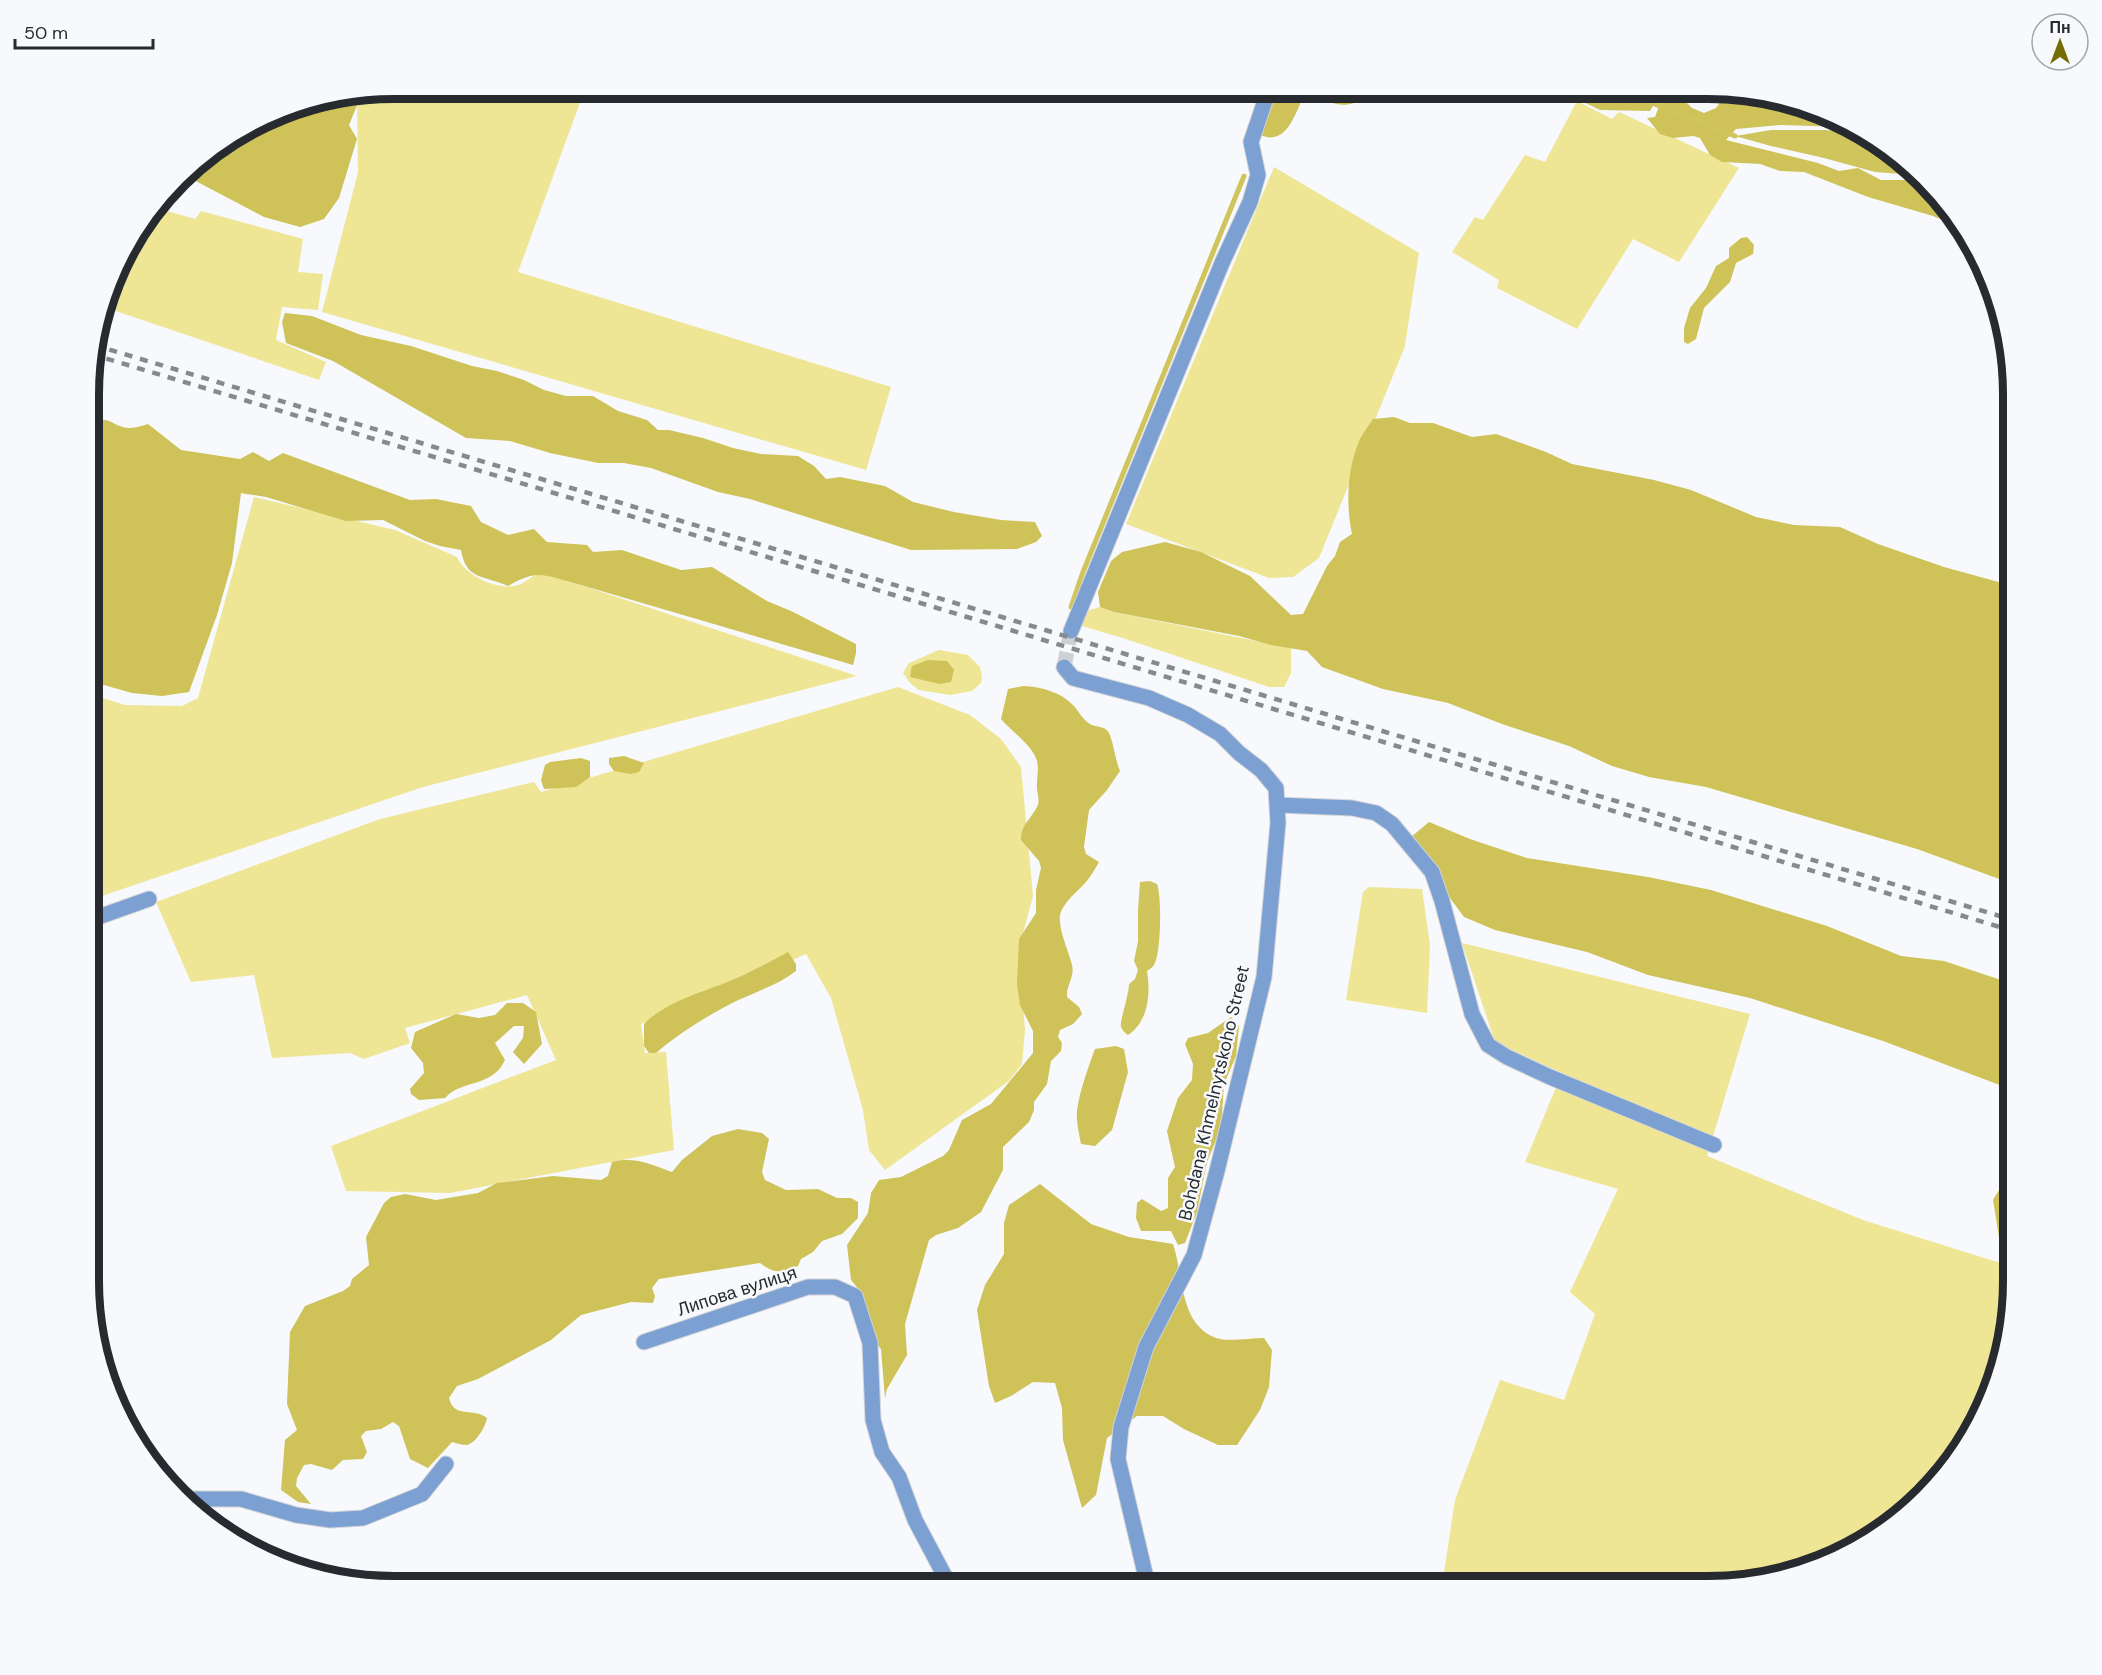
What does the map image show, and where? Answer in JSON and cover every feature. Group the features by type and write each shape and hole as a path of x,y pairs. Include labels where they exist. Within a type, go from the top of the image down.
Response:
{"street":[{"path":"1071,630 1222,263 1250,202 1258,175 1251,142 1266,99"},
{"path":"1064,667 1073,678 1149,698 1188,715 1220,734 1261,770 1276,788 1278,805 1352,808 1376,813 1392,824 1432,872 1472,1014 1488,1045 1507,1057 1550,1077 1714,1145"},
{"name":"Bohdana Khmelnytskoho Street","path":"1146,1576 1118,1459 1121,1427 1146,1347 1194,1255 1220,1161 1264,977 1278,805"},
{"path":"99,917 149,899"},
{"name":"Липова вулиця","path":"644,1342 808,1287 835,1287 855,1296 870,1343 873,1420 882,1452 899,1477 915,1520 945,1576"},
{"path":"195,1498 241,1498 296,1515 330,1520 363,1518 422,1494 446,1464"}],"shaded area":[{"path":"394,99 581,99 518,272 891,387 866,470 322,312 358,172 357,102"},
{"path":"1266,99 1302,99 1292,122 1281,135 1265,137 1254,132"},
{"path":"1324,99 1360,99 1346,105"},
{"path":"1577,99 1657,99 1650,111 1600,110"},
{"path":"1662,99 1683,99 1692,108 1704,113 1716,108 1722,100 1765,105 1803,115 1833,127 1781,125 1736,129 1726,140 1818,163 1839,171 1858,168 1881,180 1910,180 1947,222 1868,197 1804,172 1780,171 1760,164 1722,162 1710,155 1700,138 1693,136 1673,138 1660,134 1647,118 1655,117"},
{"path":"1577,101 1612,119 1619,112 1739,168 1679,262 1633,239 1577,329 1497,288 1499,280 1452,252 1475,217 1483,220 1525,155 1545,162"},
{"path":"358,102 349,125 357,139 339,198 324,219 300,227 264,217 193,179 230,149 281,121 318,109"},
{"path":"1771,130 1843,132 1872,149 1904,174 1875,172 1735,136"},
{"path":"1274,167 1419,253 1405,346 1319,558 1293,577 1269,578 1126,524"},
{"path":"164,210 195,219 201,211 303,239 298,272 323,274 318,310 282,307 276,340 326,362 319,380 112,310 129,264"},
{"path":"1747,237 1754,245 1753,254 1736,263 1730,282 1704,308 1696,339 1688,344 1684,342 1684,328 1690,308 1706,288 1716,266 1729,258 1729,248 1741,238"},
{"path":"285,313 312,316 361,335 411,346 472,366 497,371 544,390 566,396 593,396 618,411 647,420 658,430 669,430 761,454 798,456 814,466 826,479 840,477 885,486 913,502 954,512 1001,520 1035,522 1042,536 1036,542 1017,549 911,550 750,499 718,492 651,468 624,463 598,463 550,453 510,441 466,438 333,361 286,343 282,322"},
{"path":"1394,417 1410,423 1433,423 1472,437 1496,434 1572,464 1654,480 1691,490 1756,517 1794,525 1840,527 1878,544 1944,567 2003,583 2003,880 1917,849 1706,787 1649,777 1612,766 1569,746 1448,703 1383,689 1322,667 1307,651 1114,612 1100,607 1098,592 1111,561 1122,552 1165,542 1201,552 1250,576 1291,615 1303,614 1327,566 1335,556 1340,542 1352,534 1349,489 1354,454 1359,441 1373,419"},
{"path":"99,420 128,428 148,424 181,450 240,459 253,452 269,461 283,453 410,500 436,499 471,506 481,522 508,535 534,529 547,542 587,545 593,552 622,550 681,570 712,567 767,601 856,644 853,665 547,576 534,575 508,586 471,572 463,560 461,550 425,541 383,520 346,521 266,497 241,493 232,563 217,615 189,692 162,696 132,693 99,684"},
{"path":"254,497 395,530 457,557 461,564 475,576 494,584 513,586 536,575 547,574 857,676 423,787 99,897 99,697 125,705 182,706 198,698"},
{"path":"1100,607 1114,612 1291,648 1291,673 1284,687 1269,687 1082,626 1086,611"},
{"path":"939,650 968,655 980,667 981,683 972,691 950,695 919,690 910,683 903,673 909,663"},
{"path":"928,660 947,661 954,670 951,682 940,684 910,677 912,666"},
{"path":"1023,686 1044,689 1057,694 1069,701 1088,723 1106,730 1110,735 1120,771 1089,810 1084,847 1086,854 1099,862 1086,882 1067,901 1060,915 1062,934 1073,969 1067,997 1079,1007 1082,1014 1073,1024 1060,1030 1058,1037 1062,1043 1061,1051 1051,1061 1047,1084 1034,1102 1034,1110 1029,1122 1003,1147 1003,1170 981,1212 958,1228 936,1235 929,1240 905,1324 907,1355 887,1389 885,1398 881,1349 872,1339 860,1291 851,1280 847,1245 868,1213 871,1193 879,1180 901,1177 943,1156 949,1150 962,1120 991,1104 1033,1053 1033,1031 1020,1005 1017,984 1019,939 1036,913 1036,890 1041,868 1039,861 1021,840 1024,826 1038,804 1038,764 1031,750 1001,719 1008,689"},
{"path":"898,687 970,715 1001,739 1021,767 1033,896 1019,948 1025,1030 1022,1064 1009,1081 885,1170 869,1150 863,1110 831,998 806,954 641,1024 645,1053 666,1052 674,1150 450,1193 346,1191 331,1146 556,1060 527,995 405,1028 410,1043 364,1059 350,1053 272,1058 254,975 191,982 156,902 380,819 534,782 541,792"},
{"path":"624,756 644,763 639,772 630,774 614,771 609,764 609,758"},
{"path":"581,758 590,761 590,777 576,787 544,789 541,780 545,765 550,762"},
{"path":"1429,822 1470,839 1527,858 1648,877 1711,890 1827,926 1901,956 1944,961 2003,981 2003,1086 1883,1041 1750,998 1648,975 1587,952 1495,930 1464,917 1436,879 1411,837"},
{"path":"1150,881 1157,884 1159,891 1158,950 1154,965 1147,971 1149,989 1144,1015 1140,1023 1128,1035 1121,1024 1129,984 1135,979 1138,970 1134,961 1138,941 1140,882"},
{"path":"1369,887 1422,889 1430,945 1427,1013 1346,1000 1363,892"},
{"path":"1462,943 1750,1014 1707,1156 1863,1220 2003,1264 2002,1300 1997,1338 1981,1394 1953,1445 1930,1475 1902,1503 1872,1526 1838,1546 1803,1560 1765,1570 1708,1576 1444,1576 1455,1500 1500,1380 1564,1400 1595,1314 1570,1292 1618,1189 1525,1162 1562,1073 1495,1042"},
{"path":"788,952 796,964 796,971 789,976 714,1013 656,1053 649,1053 644,1046 644,1024 663,1009 730,981"},
{"path":"507,1003 523,1003 536,1012 542,1044 524,1064 513,1052 523,1038 524,1026 514,1026 495,1043 505,1060 493,1075 460,1088 445,1098 419,1100 411,1094 410,1089 424,1073 423,1063 411,1048 415,1032 456,1014 479,1018 495,1015"},
{"path":"1231,1017 1239,1026 1236,1056 1224,1084 1221,1128 1207,1162 1197,1212 1185,1243 1178,1245 1171,1231 1141,1231 1136,1218 1137,1203 1142,1199 1161,1211 1168,1208 1168,1178 1175,1167 1167,1131 1178,1098 1192,1080 1193,1064 1185,1044 1188,1038 1208,1033"},
{"path":"1116,1046 1124,1049 1128,1072 1112,1130 1095,1146 1081,1144 1077,1110 1095,1049"},
{"path":"738,1129 762,1133 769,1139 762,1172 765,1180 786,1190 818,1189 837,1198 851,1198 858,1202 858,1218 842,1234 822,1241 813,1252 801,1259 798,1266 778,1271 760,1263 659,1279 652,1288 655,1296 653,1303 631,1302 581,1315 551,1340 478,1379 457,1386 449,1398 451,1404 460,1411 482,1415 487,1418 486,1421 474,1441 467,1445 452,1442 428,1468 410,1459 399,1426 393,1422 381,1429 366,1431 361,1436 367,1452 363,1459 343,1460 332,1470 311,1464 304,1465 297,1478 296,1486 311,1504 298,1502 281,1490 285,1440 297,1430 287,1404 290,1332 305,1306 343,1291 350,1286 352,1279 369,1265 366,1237 384,1203 391,1197 405,1194 436,1200 478,1193 497,1183 553,1176 601,1180 608,1176 612,1162 620,1160 643,1162 672,1172 682,1160 712,1136"},
{"path":"1040,1184 1091,1224 1129,1237 1173,1244 1189,1311 1204,1331 1221,1339 1264,1338 1272,1350 1269,1387 1260,1410 1237,1445 1218,1445 1163,1416 1137,1416 1107,1438 1096,1495 1082,1508 1063,1440 1062,1408 1055,1383 1033,1382 995,1403 989,1386 977,1310 985,1285 1004,1254 1004,1223 1009,1205"},
{"path":"2003,1184 2003,1240 1999,1237 1993,1200"}],"waterway":[{"path":"1269,111 1274,99"},
{"path":"1642,99 1735,136"},
{"path":"1071,607 1083,572 1244,176"}],"tunnel":[{"path":"1064,667 1071,631"}],"railway":[{"path":"103,348 2003,917"},
{"path":"102,357 2003,928"}]}
